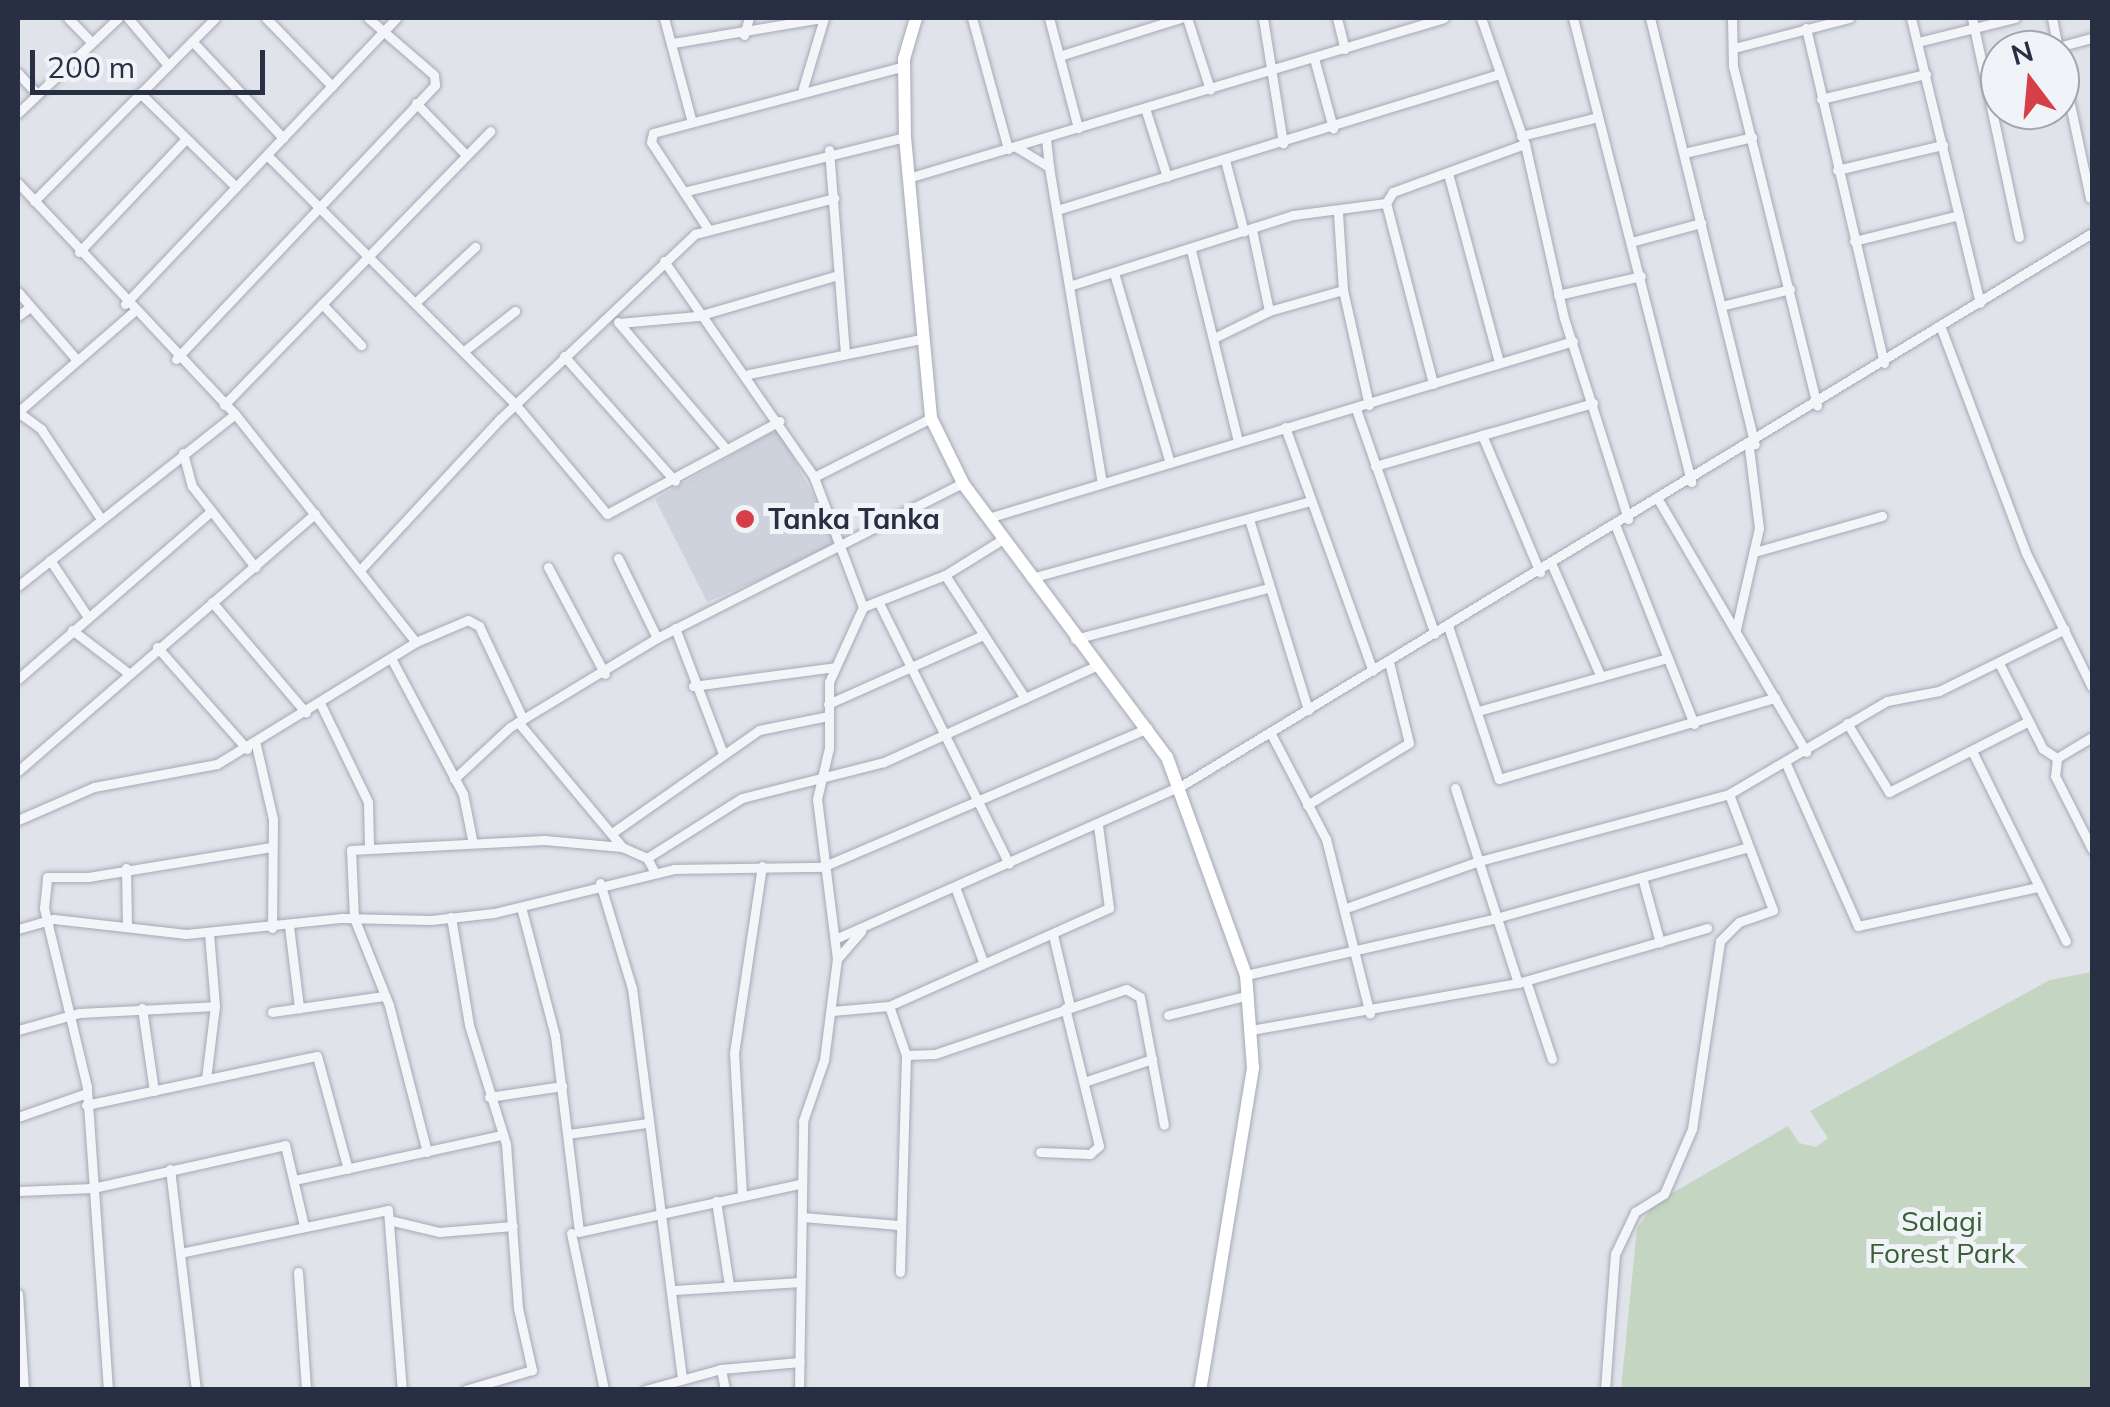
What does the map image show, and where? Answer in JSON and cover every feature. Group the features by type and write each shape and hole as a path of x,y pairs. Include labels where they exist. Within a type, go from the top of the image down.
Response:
{"street":[{"path":"68,18 91,42"},
{"path":"18,113 118,18"},
{"path":"128,18 168,66"},
{"path":"34,201 215,18"},
{"path":"266,18 332,86"},
{"path":"176,359 436,78 368,18"},
{"path":"101,519 40,429 18,412 129,308 236,187 396,18"},
{"path":"664,18 691,118"},
{"path":"744,35 749,18"},
{"path":"672,43 744,35 824,18 803,88"},
{"path":"916,18 904,66 905,137 931,418 964,483 988,518 1076,640 1148,728 1180,786 1246,975 1251,1030 1235,1207 1200,1390"},
{"path":"972,18 1012,148 1049,166"},
{"path":"1049,18 1078,128"},
{"path":"1059,56 1184,18 1210,90"},
{"path":"1263,18 1277,69 1283,143"},
{"path":"1337,18 1345,49"},
{"path":"908,178 1345,49 1412,22 1444,18"},
{"path":"1481,18 1523,140 1558,295 1628,520"},
{"path":"1573,18 1691,482"},
{"path":"1650,18 1752,446 1758,550 1736,629"},
{"path":"1732,18 1738,47 1733,66 1816,406"},
{"path":"1738,47 1850,18"},
{"path":"1911,18 1980,303"},
{"path":"1918,42 1974,23 2015,18"},
{"path":"1974,23 2019,237"},
{"path":"1806,28 1884,364"},
{"path":"192,41 283,138"},
{"path":"1314,58 1333,128"},
{"path":"708,230 686,190 651,142 653,133 691,118 803,88 904,66"},
{"path":"18,74 36,94"},
{"path":"1057,210 1498,74"},
{"path":"1821,99 1926,74"},
{"path":"140,94 236,187"},
{"path":"416,103 466,155"},
{"path":"1145,108 1167,177"},
{"path":"1069,286 1293,216 1338,214 1386,203 1393,192 1449,177 1523,140 1598,116"},
{"path":"2076,130 2090,198"},
{"path":"224,405 368,252 490,132"},
{"path":"1684,153 1752,136"},
{"path":"686,190 829,150 905,137"},
{"path":"1046,138 1102,484"},
{"path":"79,252 186,139"},
{"path":"1837,170 1942,146"},
{"path":"829,150 845,352"},
{"path":"267,155 368,252 515,404 611,516 780,421"},
{"path":"1226,160 1270,311"},
{"path":"1449,177 1499,362"},
{"path":"18,183 176,359 235,414 416,642"},
{"path":"360,570 515,404 664,261 708,230 834,198"},
{"path":"1386,203 1433,384"},
{"path":"1338,214 1343,290 1369,405"},
{"path":"1854,241 1959,215"},
{"path":"1631,242 1701,223"},
{"path":"835,938 1098,826 1180,786 1752,446 2092,233"},
{"path":"416,302 475,247"},
{"path":"1191,250 1238,442"},
{"path":"664,261 698,316 749,374 814,477 844,542 863,607 835,667 828,704 822,867 837,959 832,1011 803,1121 799,1184 799,1390"},
{"path":"1114,273 1170,463"},
{"path":"619,322 698,316 838,275"},
{"path":"1558,295 1641,276"},
{"path":"1214,338 1270,311 1343,290"},
{"path":"1721,306 1790,290"},
{"path":"18,292 77,360"},
{"path":"322,304 361,345"},
{"path":"18,316 30,307"},
{"path":"464,351 515,311"},
{"path":"610,312 726,449"},
{"path":"1941,328 2006,504 2092,687"},
{"path":"749,374 921,339"},
{"path":"988,518 1573,342"},
{"path":"564,356 675,481"},
{"path":"1375,466 1593,402"},
{"path":"1356,409 1435,634"},
{"path":"18,586 235,414"},
{"path":"814,477 931,418"},
{"path":"1286,427 1373,671"},
{"path":"1482,435 1540,572"},
{"path":"182,454 211,512 255,567"},
{"path":"454,779 521,721 605,674 674,628 964,483"},
{"path":"1031,578 1311,501"},
{"path":"1659,501 1806,752"},
{"path":"18,679 211,512"},
{"path":"18,771 157,646 315,514"},
{"path":"1758,550 1882,516"},
{"path":"1249,519 1308,710"},
{"path":"1616,527 1694,724"},
{"path":"863,607 880,605 945,576 1003,539"},
{"path":"618,558 657,638"},
{"path":"50,560 88,617"},
{"path":"1552,565 1601,677"},
{"path":"548,567 605,674"},
{"path":"945,576 1025,698"},
{"path":"1076,640 1268,588"},
{"path":"212,602 306,713"},
{"path":"880,605 942,739 1010,864"},
{"path":"18,820 94,787 218,764 252,747 416,642 475,620 521,721 622,846"},
{"path":"1448,626 1496,776 1506,780 1775,698"},
{"path":"674,628 722,751"},
{"path":"72,630 128,672"},
{"path":"1349,907 1476,862 1729,794 1788,766 1847,723 1888,701 1939,691 2000,665 2065,630"},
{"path":"828,704 983,635"},
{"path":"157,646 252,747 272,847 272,928"},
{"path":"391,658 454,779 472,839"},
{"path":"1478,711 1668,658"},
{"path":"2081,664 2092,660"},
{"path":"1307,805 1409,743 1389,662"},
{"path":"2000,665 2026,722 2057,758 2055,776 2092,848"},
{"path":"647,858 742,798 942,739 1098,666"},
{"path":"694,686 835,667"},
{"path":"320,703 368,802 369,847"},
{"path":"612,833 722,751 760,730 828,716"},
{"path":"1847,723 1889,792 2026,722"},
{"path":"18,929 47,920 209,933 354,918 451,917 521,907 600,883 655,873 762,866 822,867 1148,728"},
{"path":"1270,732 1307,805 1349,907 1370,1014"},
{"path":"2057,758 2092,737"},
{"path":"1972,750 2066,941"},
{"path":"1788,766 1858,926 2039,887"},
{"path":"1456,788 1476,862 1552,1059"},
{"path":"1606,1390 1616,1254 1634,1212 1664,1194 1692,1129 1720,941 1725,930 1773,910 1729,794"},
{"path":"832,1011 889,1006 982,959 1053,934 1112,903 1098,826"},
{"path":"427,1152 384,996 354,918 351,850 472,839 622,846 647,858 655,873"},
{"path":"108,1390 86,1093 74,1014 47,920 47,876 272,847"},
{"path":"1246,975 1496,918 1748,847"},
{"path":"742,1195 734,1052 762,866"},
{"path":"126,868 127,927"},
{"path":"1642,877 1660,942"},
{"path":"600,883 632,988 647,1124 675,1290 682,1377"},
{"path":"955,887 982,959"},
{"path":"521,907 562,1086 579,1232 799,1184"},
{"path":"451,917 489,1097 502,1135 518,1308 532,1370 498,1387 466,1390"},
{"path":"289,926 300,1008"},
{"path":"837,959 864,928"},
{"path":"1251,1030 1370,1014 1522,982 1708,928"},
{"path":"206,1080 216,1006 209,933"},
{"path":"1040,1152 1096,1151 1053,934"},
{"path":"906,1055 935,1054 1067,1007 1133,991 1152,1059 1164,1124"},
{"path":"1168,1015 1249,995"},
{"path":"272,1012 384,996"},
{"path":"18,1030 74,1014 216,1006"},
{"path":"889,1006 906,1055 898,1225 900,1272"},
{"path":"142,1008 154,1091"},
{"path":"86,1105 316,1056 348,1169"},
{"path":"1084,1082 1152,1059"},
{"path":"489,1097 562,1086"},
{"path":"18,1116 86,1093"},
{"path":"568,1134 647,1124"},
{"path":"295,1180 502,1135"},
{"path":"18,1191 92,1188 285,1145 304,1226"},
{"path":"170,1169 185,1252 196,1390"},
{"path":"716,1202 729,1286"},
{"path":"185,1252 388,1210 402,1390"},
{"path":"802,1217 898,1225"},
{"path":"389,1220 440,1232 513,1226"},
{"path":"571,1233 604,1390"},
{"path":"298,1272 306,1390"},
{"path":"675,1290 800,1282"},
{"path":"18,1294 24,1390"},
{"path":"645,1390 721,1368 800,1362"},
{"path":"721,1368 725,1390"}],"shaded area":[{"name":"Tanka Tanka","path":"778,429 836,538 829,550 707,602 655,499"}],"green space":[{"name":"Salagi Forest Park","path":"2092,972 2092,1389 1621,1390 1637,1228 1655,1203 1788,1126 1799,1143 1816,1147 1828,1138 1810,1111 2050,980"}],"place":[{"name":"Tanka Tanka","path":"745,519"}]}
